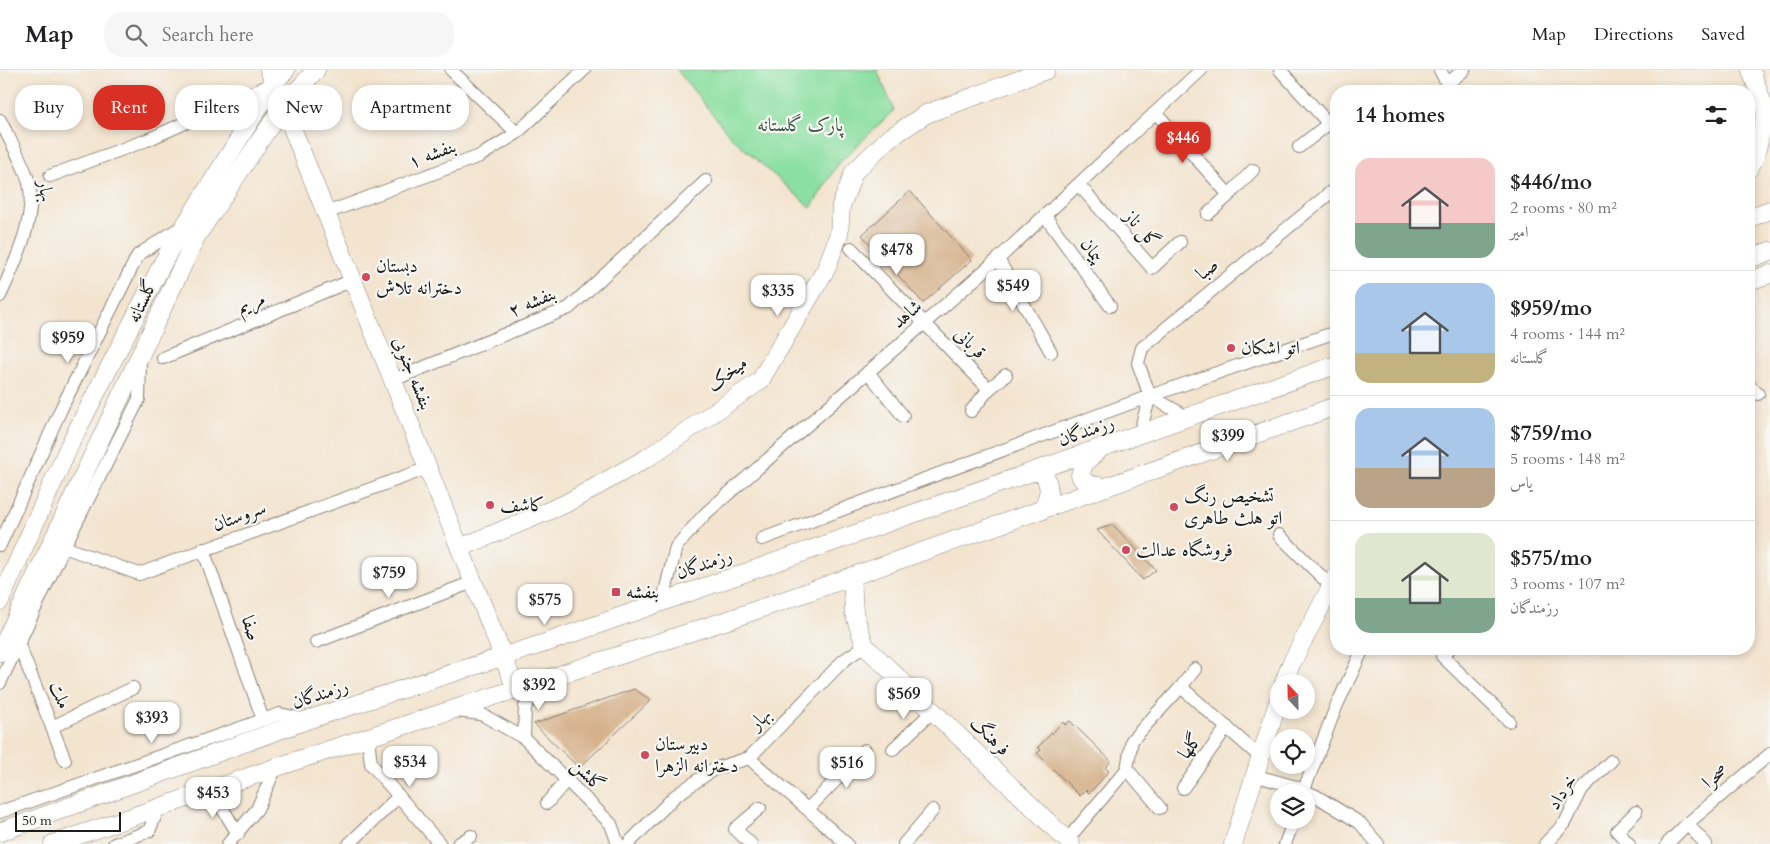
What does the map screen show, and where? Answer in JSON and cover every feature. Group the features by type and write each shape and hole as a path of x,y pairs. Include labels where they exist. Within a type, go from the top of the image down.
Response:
{"main road":[{"name":"گلستانه","path":"0,601 71,442 170,249 272,77 286,70"},
{"name":"گلستانه","path":"302,85 316,70"},
{"name":"میخک","path":"460,548 565,504 647,458 760,381 826,269 840,234 840,206 854,172 888,139 926,114 1046,70"},
{"path":"1751,70 1768,117 1755,157"},
{"name":"گلستانه","path":"0,652 196,237 268,129"},
{"name":"بنفشه جنوبی","path":"293,130 516,689"},
{"path":"1755,216 1770,210"},
{"path":"1755,257 1770,251"},
{"path":"1755,279 1770,274"},
{"name":"رزمندگان","path":"0,832 307,720 503,656 1189,418 1330,367"},
{"path":"53,844 276,767 516,689 852,576 1330,408"},
{"path":"1100,449 1085,462 1080,475 1082,481 1088,485 1108,487"},
{"path":"1033,472 1043,472 1050,489 1047,501 1040,511"},
{"name":"فرهنگ","path":"852,576 854,613 865,646 1069,842"},
{"path":"1287,674 1330,589"},
{"path":"1233,844 1272,719"}],"street":[{"path":"451,70 517,133"},
{"name":"بنفشه ۱","path":"326,213 480,156 517,133 584,70"},
{"name":"شاهد","path":"663,600 676,547 705,514 998,259 1157,114 1202,70"},
{"path":"1280,70 1330,118"},
{"path":"1440,70 1449,85"},
{"path":"1452,85 1464,70"},
{"name":"بهار","path":"50,176 147,140 272,77"},
{"path":"1157,114 1229,196"},
{"name":"بهار","path":"0,120 29,183 30,214 13,269 0,296"},
{"path":"1300,147 1330,123"},
{"path":"1208,214 1229,196 1253,170"},
{"name":"بنفشه ۲","path":"393,380 569,308 706,181"},
{"name":"گل ناز","path":"1079,185 1152,268 1180,242"},
{"name":"صبا","path":"1150,396 1138,363 1142,348 1330,193"},
{"name":"پیمان","path":"1045,216 1110,306"},
{"path":"0,545 62,407 138,255 185,224"},
{"name":"قربانی","path":"851,248 989,388"},
{"path":"998,259 1051,352"},
{"name":"مریم","path":"163,358 353,280"},
{"path":"762,539 1150,396 1330,334"},
{"path":"0,683 64,546 138,399 140,355"},
{"path":"868,372 903,416"},
{"path":"971,411 989,388 1006,375"},
{"path":"1755,391 1758,394"},
{"path":"1150,396 1189,418"},
{"path":"1139,435 1150,396"},
{"name":"سروستان","path":"64,546 139,574 428,468"},
{"path":"1279,534 1330,578"},
{"name":"صفا","path":"203,550 263,720"},
{"path":"316,642 473,582"},
{"name":"ملت","path":"19,645 65,760"},
{"name":"بهار","path":"628,844 675,796 714,769 749,758 844,660 865,646"},
{"path":"1307,784 1336,707 1360,655"},
{"path":"1443,655 1510,721"},
{"path":"1069,842 1127,769 1132,740 1196,669"},
{"path":"524,738 525,707 542,680"},
{"path":"1181,687 1259,756"},
{"path":"52,727 133,688"},
{"name":"گلشن","path":"451,710 481,714 524,738 611,824 618,844"},
{"path":"893,749 933,711"},
{"path":"0,812 280,714 307,720"},
{"name":"گلها","path":"1183,788 1227,727"},
{"path":"368,737 371,764 440,844"},
{"path":"808,808 865,750"},
{"name":"صحرا","path":"1667,844 1685,825 1770,754"},
{"path":"749,758 847,844"},
{"name":"خرداد","path":"1545,844 1566,823 1582,790 1612,761"},
{"path":"228,844 257,809 276,767"},
{"path":"1127,769 1160,808"},
{"path":"1253,775 1280,784"},
{"path":"548,803 566,781"},
{"path":"207,791 221,806 238,834"},
{"path":"348,844 399,796"},
{"path":"1315,798 1360,823 1378,844"},
{"path":"114,844 149,831 159,808"},
{"path":"751,844 735,829 760,808"},
{"path":"904,844 933,810"},
{"path":"1629,844 1617,831 1636,812"},
{"path":"1685,825 1706,844"},
{"path":"1285,844 1291,829"},
{"path":"458,844 471,836"}],"green space":[{"name":"پارک گلستانه","path":"677,70 877,70 894,110 838,164 811,208 730,136"}],"building":[{"path":"910,191 972,260 923,303 862,235"},
{"name":"فروشگاه عدالت","path":"1113,525 1156,570 1143,580 1097,530"},
{"path":"634,689 651,700 579,768 534,724"},
{"path":"1070,721 1111,761 1105,768 1109,771 1097,785 1089,793 1086,790 1080,796 1037,753 1041,750 1038,747 1063,722 1065,725"}],"place":[{"name":"دبستان دخترانه تلاش","path":"366,277"},
{"name":"اتو اشکان","path":"1231,348"},
{"name":"کاشف","path":"490,505"},
{"name":"تشخیص رنگ اتو هلث طاهری","path":"1174,507"},
{"name":"فروشگاه عدالت","path":"1126,550"},
{"name":"بنفشه","path":"616,592"},
{"name":"دبيرستان دخترانه الزهرا","path":"645,755"}]}
